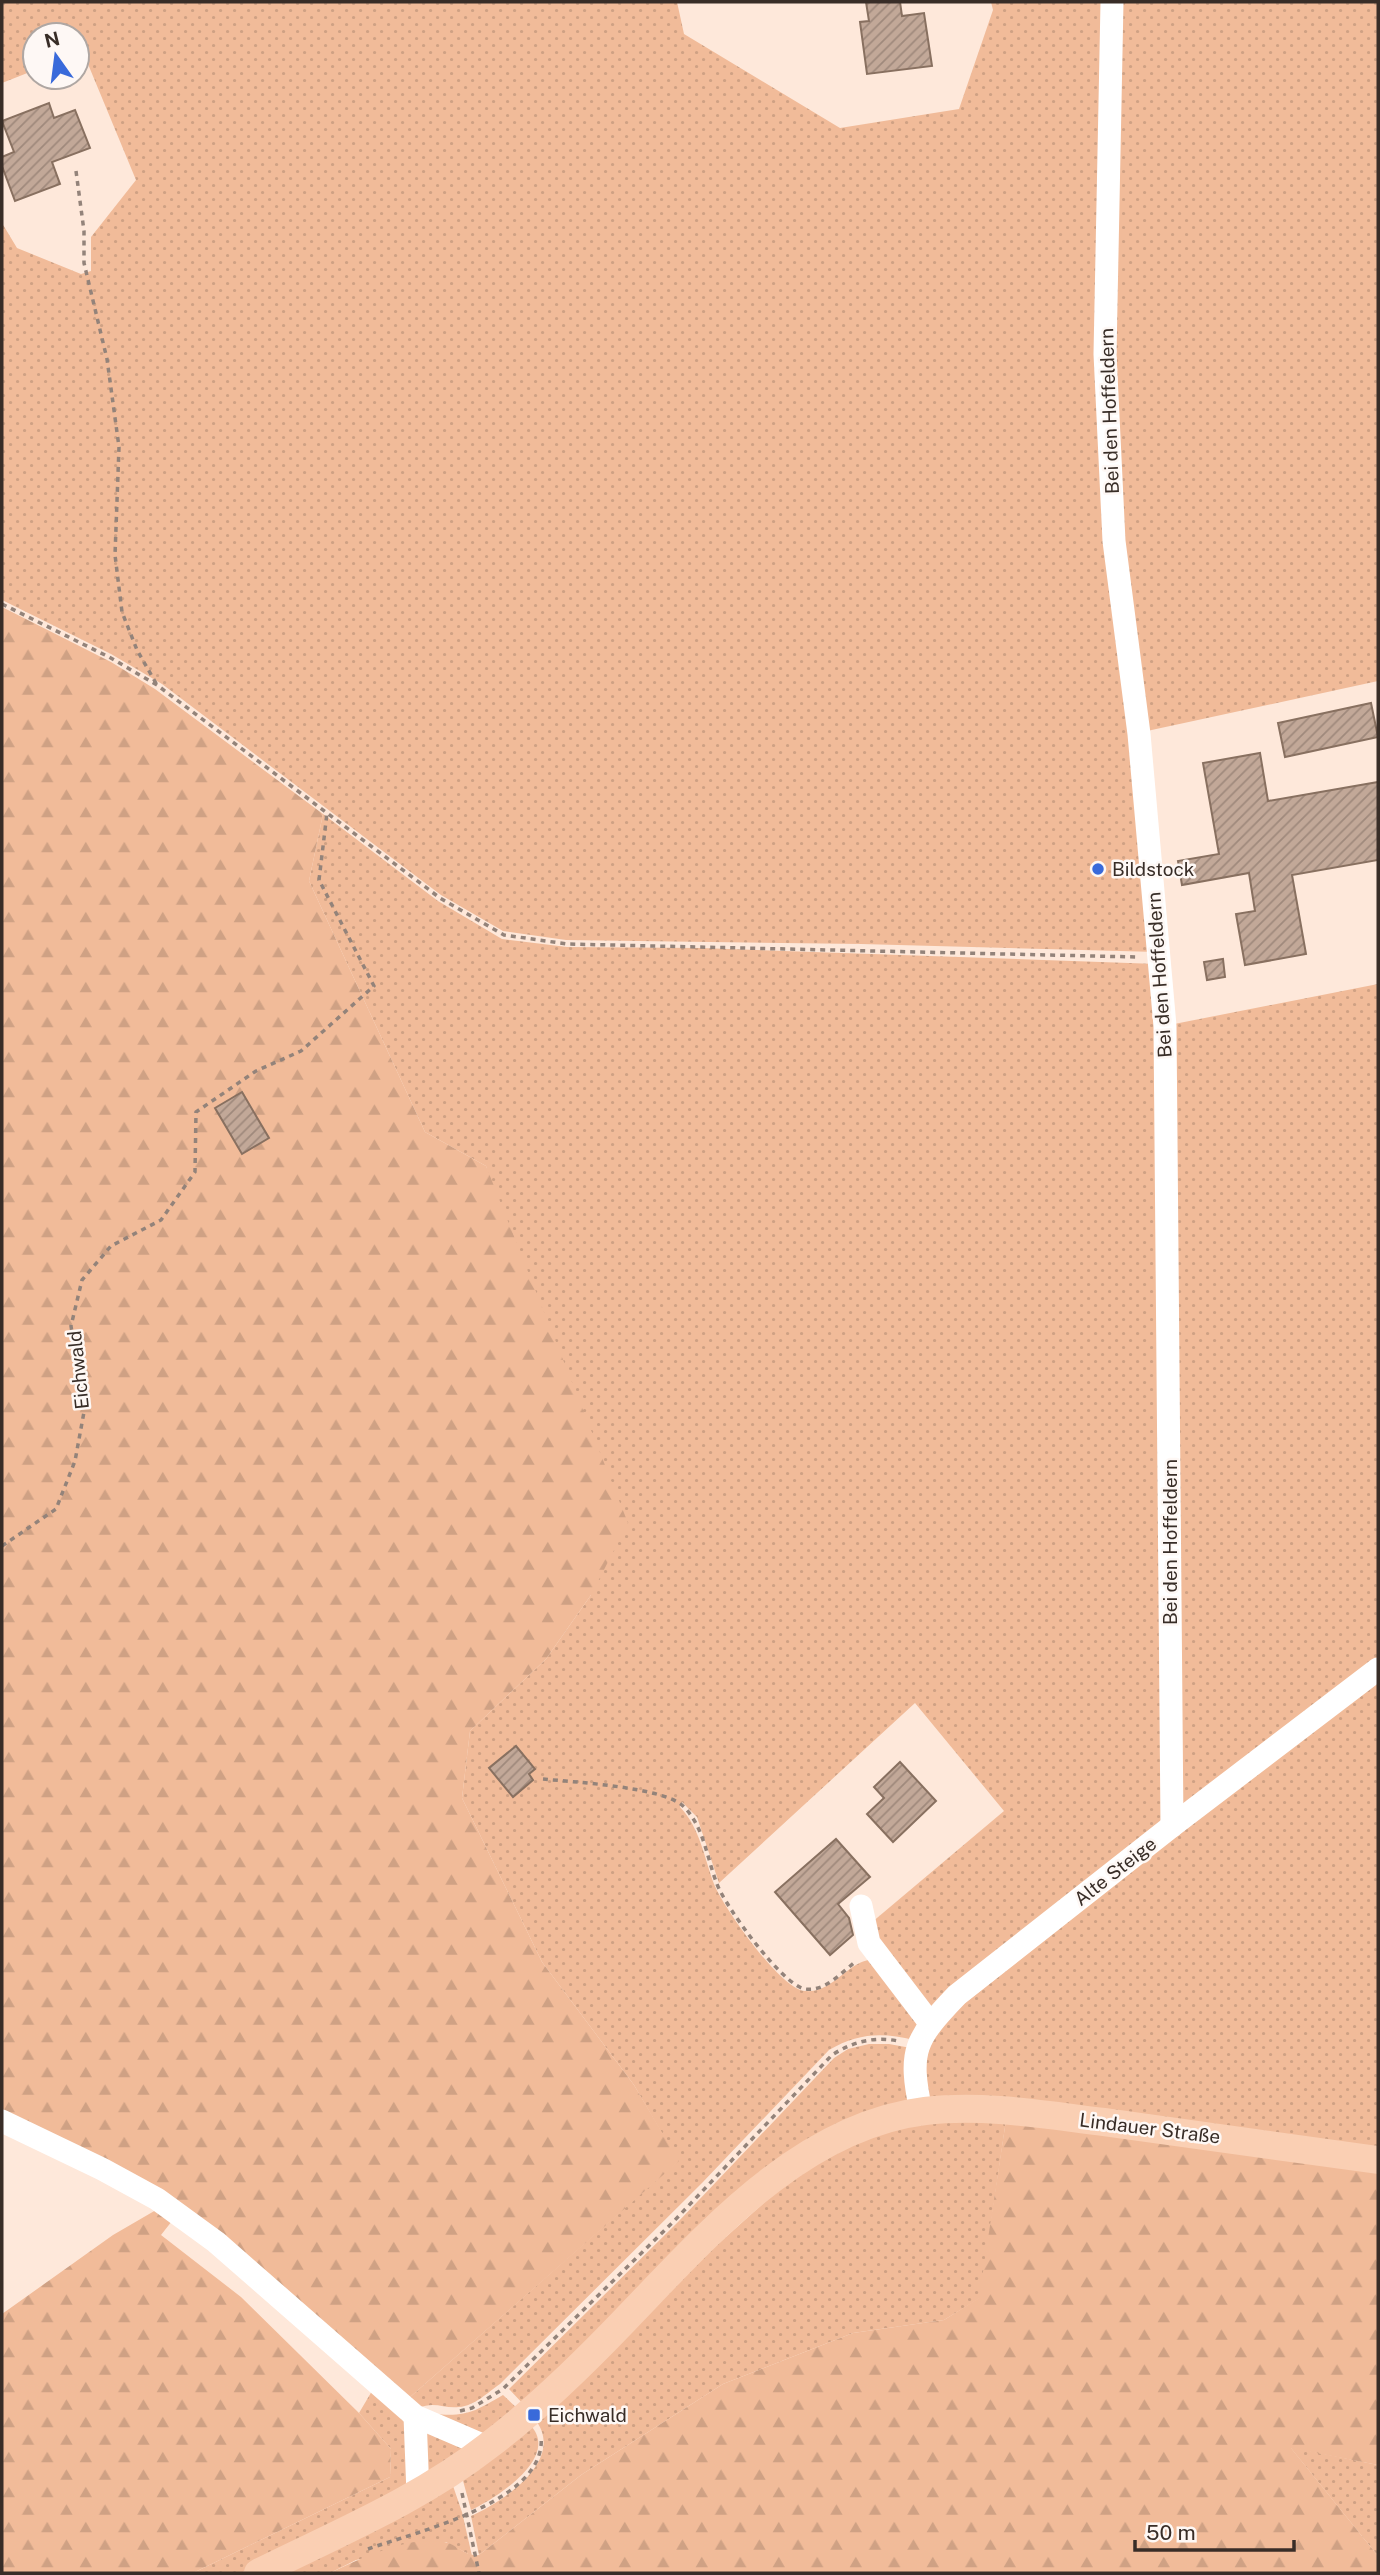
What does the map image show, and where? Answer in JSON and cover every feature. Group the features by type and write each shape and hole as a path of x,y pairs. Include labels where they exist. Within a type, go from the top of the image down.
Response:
{"main road":[{"name":"Lindauer Straße","path":"258,2573 418,2494 456,2470 565,2380 695,2249 765,2184 818,2146 876,2123 921,2111 957,2109 1053,2116 1378,2160"}],"street":[{"name":"Bei den Hoffeldern","path":"1112,2 1105,354 1114,541 1139,734 1165,1026 1172,1826"},
{"name":"Alte Steige","path":"921,2111 914,2080 917,2045 930,2023 957,1995 1378,1669"},
{"path":"861,1906 869,1943 930,2023"},
{"path":"2,2122 102,2169 157,2199 226,2250 415,2416 487,2447"},
{"path":"415,2416 418,2494"}],"path":[{"path":"76,171 84,231 85,263 107,359 119,447 115,555 122,612 137,650 157,685"},
{"path":"2,604 109,657 157,685 440,898 504,934 567,944 1160,957"},
{"name":"Eichwald","path":"2,1546 56,1509 75,1461 84,1412 71,1326 82,1280 110,1246 161,1220 195,1172 196,1112 256,1071 300,1051 374,986 319,880 327,813"},
{"path":"543,1779 634,1790 681,1804 694,1819 726,1904 787,1979 804,1989 824,1986 857,1961 877,1955"},
{"path":"458,2412 472,2408 503,2389 674,2221 832,2055 847,2045 870,2040 892,2040 917,2045"},
{"path":"456,2470 480,2573"}],"green space":[{"path":"2,2 677,2 684,34 840,128 959,109 993,10 991,2 1106,2 1099,354 1157,952 566,940 503,931 441,895 162,684 111,654 2,600 2,223 17,248 81,274 91,271 91,237 136,180 91,71 91,21 21,21 21,76 2,83"},
{"path":"1116,2 1378,2 1378,681 1147,731 1120,540 1112,354"},
{"path":"2,607 111,662 155,689 323,814 309,881 425,1132 486,1166 628,1523 591,1595 546,1659 470,1731 462,1798 542,1962 634,2085 679,2161 409,2398 261,2269 2,2112"},
{"path":"323,814 438,901 502,939 567,947 701,948 1157,964 1166,1824 929,2016 899,1981 871,1923 1004,1811 915,1703 719,1883 697,1817 682,1802 680,1807 697,1833 720,1895 740,1928 782,1977 795,1987 813,1991 826,1986 858,1964 876,1958 925,2023 914,2040 881,2035 860,2037 829,2050 702,2183 500,2384 476,2401 459,2407 430,2405 419,2408 409,2398 678,2161 634,2085 542,1962 462,1798 470,1731 546,1659 591,1595 486,1166 425,1132 309,881"},
{"path":"1378,984 1378,1660 1176,1816 1169,1025"},
{"path":"1378,1675 1378,2152 927,2104 923,2047 935,2027"},
{"path":"869,2044 911,2048 913,2105 816,2140 525,2406 509,2389 678,2222 834,2058 848,2049"},
{"path":"924,2118 1006,2120 980,2298 944,2320 853,2333 723,2384 581,2475 479,2555 471,2516 514,2489 528,2477 538,2463 543,2449 542,2433 534,2418 627,2326 818,2154"},
{"path":"1006,2120 1378,2166 1378,2465 1291,2448 1378,2556 1378,2573 330,2573 386,2549 416,2542 444,2542 469,2554 479,2555 581,2475 723,2384 853,2333 944,2320 979,2298"},
{"path":"156,2210 172,2221 161,2235 241,2297 359,2413 391,2449 390,2477 193,2573 2,2573 2,2314 113,2235"},
{"path":"372,2391 408,2423 411,2486 241,2573 193,2573 390,2477 391,2449 359,2413"},
{"path":"503,2395 520,2411 485,2440 434,2414 455,2415 471,2412"},
{"path":"420,2424 473,2448 424,2481"},
{"path":"529,2424 537,2436 538,2449 532,2462 509,2486 471,2510 462,2477"},
{"path":"1290,2447 1378,2465 1378,2556"},
{"path":"452,2483 472,2556 446,2542 356,2560 330,2573 277,2573"}],"building":[{"path":"866,2 900,2 902,16 924,13 932,66 867,74 860,22 869,21"},
{"path":"49,103 54,118 75,110 90,148 52,162 60,184 15,201 2,166 2,157 14,152 2,121"},
{"path":"1371,703 1378,737 1285,757 1278,723"},
{"path":"1260,753 1268,801 1378,782 1378,860 1292,875 1306,954 1245,965 1236,914 1255,911 1249,873 1182,885 1178,861 1219,854 1203,763"},
{"path":"1223,959 1225,977 1207,980 1204,962"},
{"path":"242,1092 269,1138 242,1154 215,1108"},
{"path":"516,1746 535,1769 529,1774 533,1780 513,1797 489,1768"},
{"path":"900,1762 936,1801 893,1842 867,1814 884,1798 874,1787"},
{"path":"836,1839 870,1877 838,1904 849,1918 853,1935 830,1955 775,1892"}],"place":[{"name":"Bildstock","path":"1098,869"},
{"name":"Eichwald","path":"534,2415"}]}
